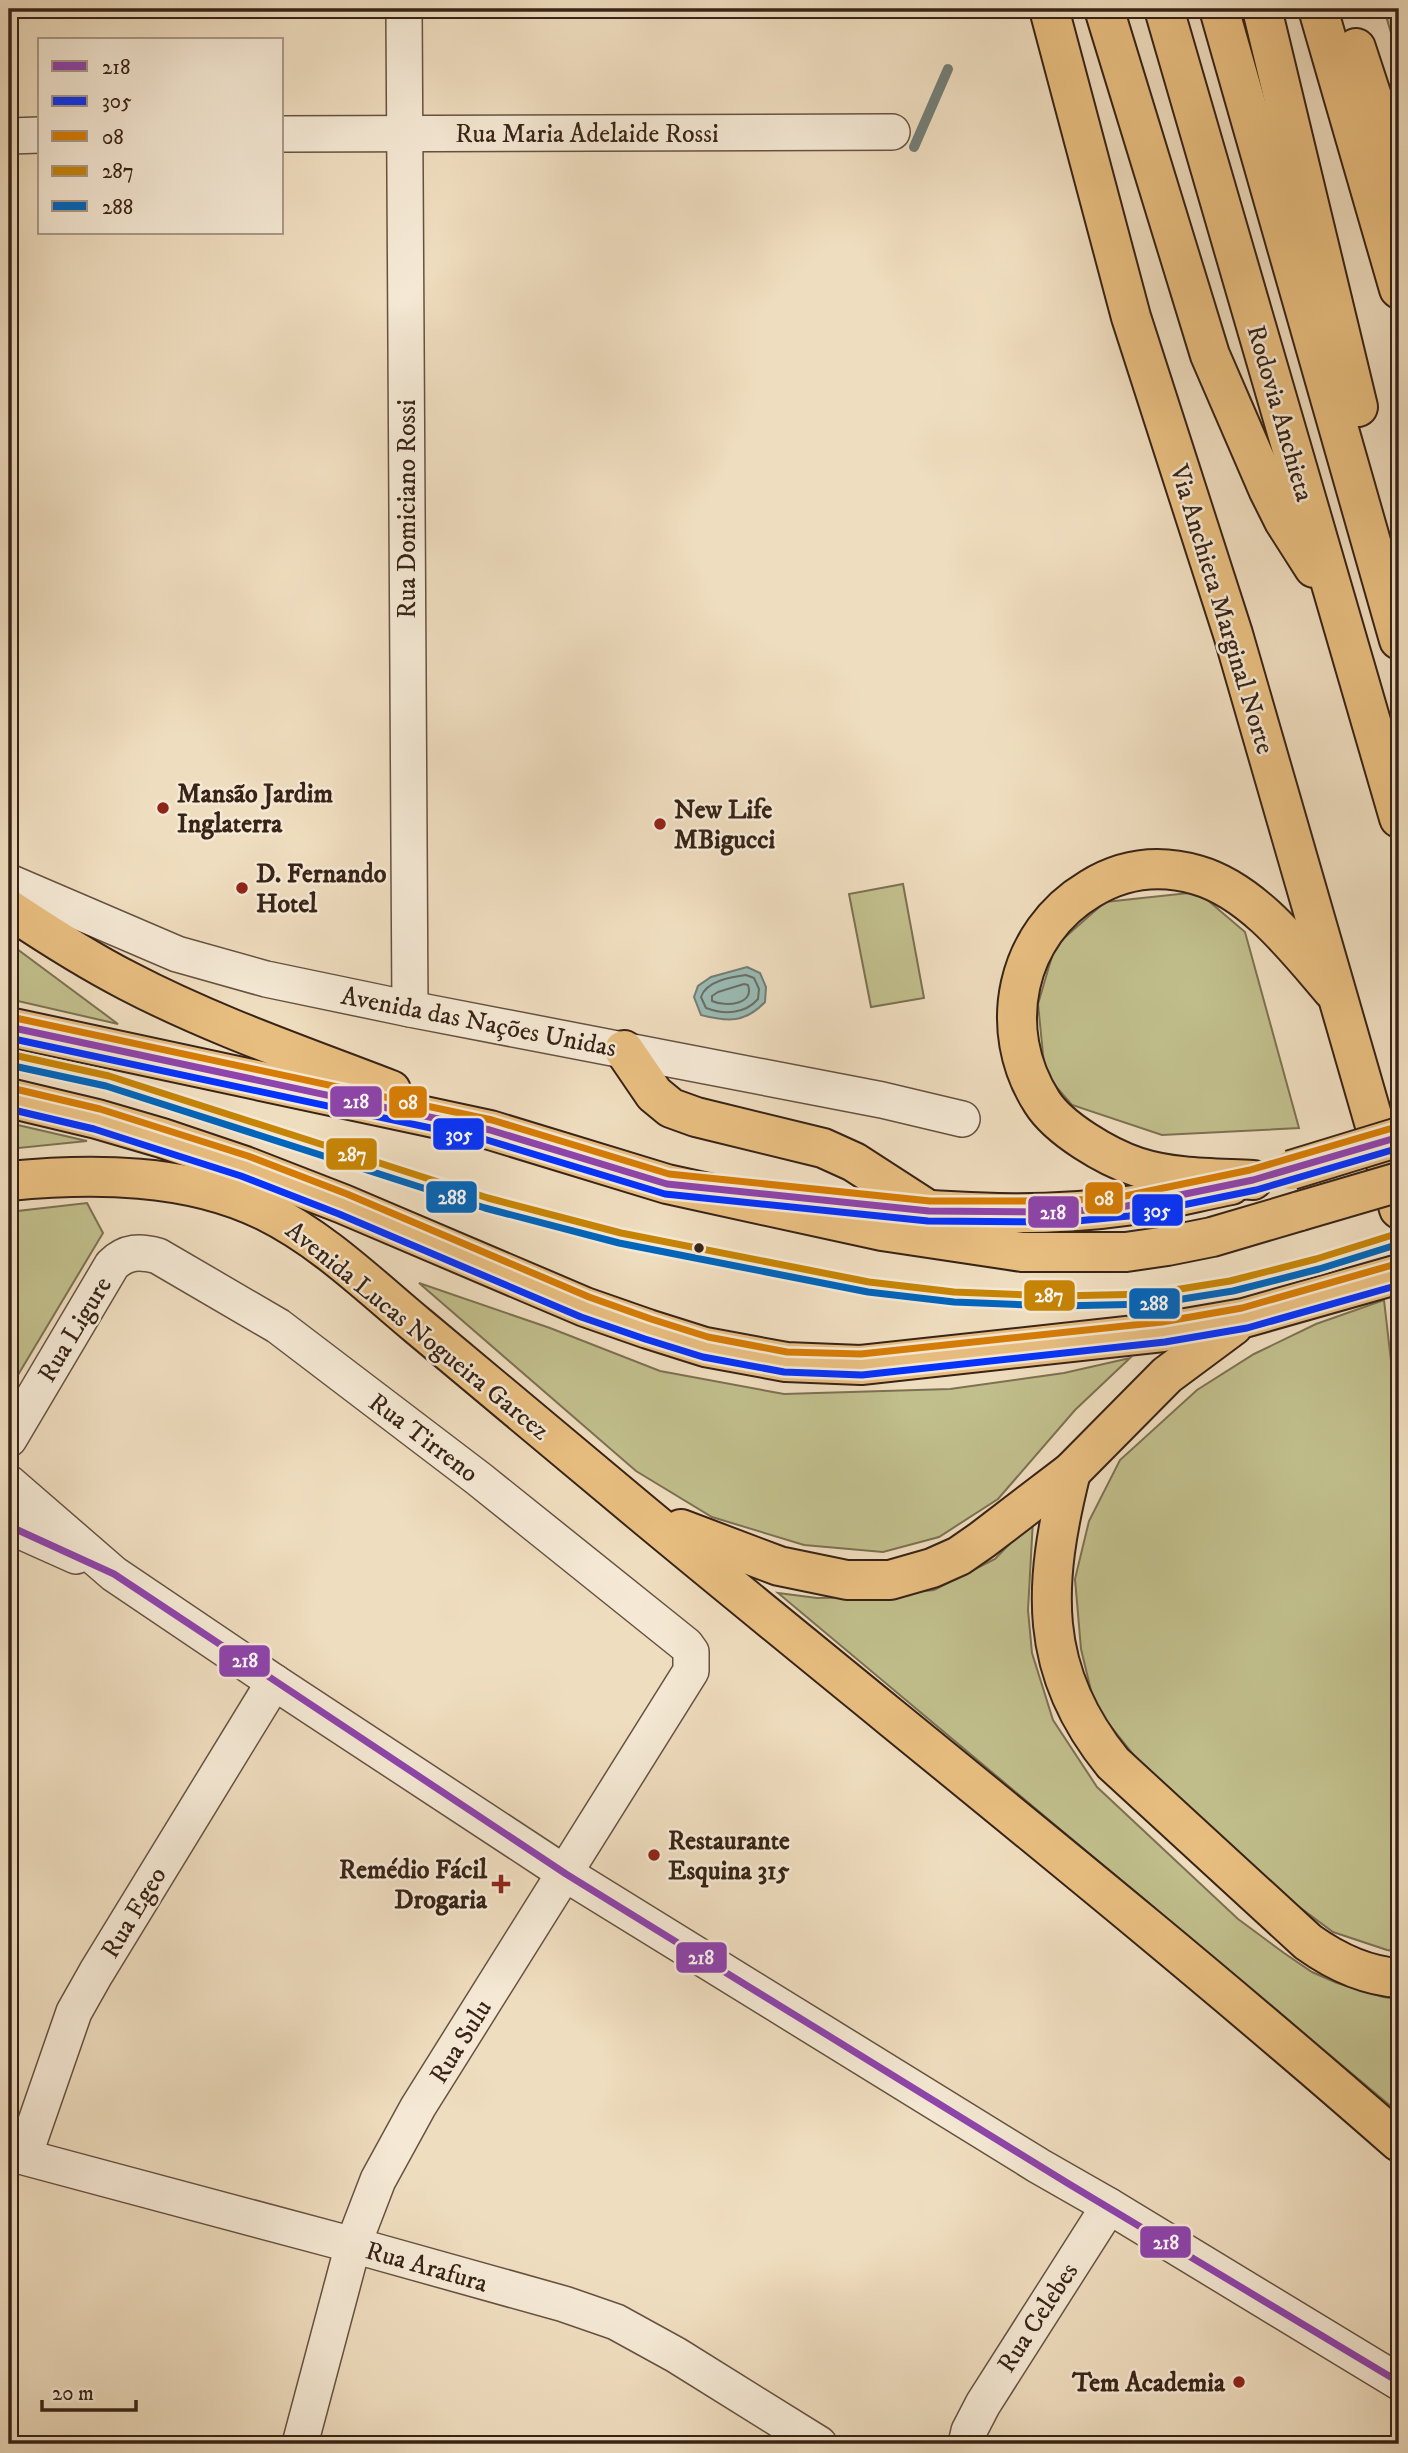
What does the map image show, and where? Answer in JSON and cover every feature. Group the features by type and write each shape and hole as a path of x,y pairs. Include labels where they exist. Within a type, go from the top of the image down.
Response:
{"main road":[{"name":"Via Anchieta Marginal Norte","path":"1049,9 1131,317 1233,634 1399,1209"},
{"path":"1104,9 1210,355 1284,521 1336,601"},
{"name":"Rodovia Anchieta","path":"1164,9 1399,818"},
{"name":"Rodovia Anchieta","path":"1219,9 1399,640"},
{"path":"1262,9 1359,411 1399,640"},
{"path":"1318,9 1399,289"},
{"path":"1343,9 1399,179"},
{"path":"1253,1180 1170,1174 1136,1167 1086,1141 1043,1104 1023,1061 1017,1035 1016,1010 1020,986 1034,946 1062,909 1105,880 1127,871 1150,868 1173,870 1200,875 1248,903 1282,932 1340,998"},
{"path":"9,909 60,943 129,982 201,1016 490,1130 667,1184 882,1231 1022,1252 1126,1252 1212,1237 1399,1182"},
{"path":"9,1027 490,1130"},
{"path":"624,1050 654,1094 671,1108 696,1117 823,1148 854,1162 929,1211"},
{"name":"Avenida Lucas Nogueira Garcez","path":"9,1098 97,1119 174,1142 343,1204 585,1307 705,1347 749,1357 821,1365 861,1365 1128,1337 1244,1318 1399,1273"},
{"path":"667,1184 929,1211 1066,1212 1127,1206 1253,1180 1399,1137"},
{"name":"Avenida Lucas Nogueira Garcez","path":"15,1180 97,1178 186,1185 236,1199 282,1220 324,1247 1260,2020 1399,2141"},
{"path":"641,1511 724,1547 779,1566 847,1580 890,1580 913,1575 959,1556 1071,1472 1167,1375 1244,1318"},
{"path":"1071,1472 1051,1584 1053,1637 1067,1688 1093,1738 1113,1763 1308,1942 1329,1957 1355,1969 1376,1976 1399,1978"}],"street":[{"name":"Rua Domiciano Rossi","path":"404,9 410,1009"},
{"name":"Rua Maria Adelaide Rossi","path":"284,134 892,132"},
{"path":"9,136 38,135"},
{"name":"Avenida das Nações Unidas","path":"9,882 177,954 266,979 882,1100 962,1119"},
{"name":"Rua Tirreno","path":"120,1257 143,1252 158,1255 278,1326 480,1479 686,1645 691,1652 691,1671"},
{"name":"Rua Ligure","path":"9,1439 112,1265 120,1257"},
{"path":"9,1483 114,1574 566,1874 1027,2159 1399,2382"},
{"path":"9,1526 114,1574"},
{"name":"Rua Sulu","path":"300,2444 353,2245 378,2180 418,2107 691,1671"},
{"name":"Rua Egeo","path":"16,2155 74,2012 274,1682"},
{"name":"Rua Arafura","path":"16,2155 353,2245 564,2304 616,2322 819,2444"},
{"name":"Rua Celebes","path":"962,2440 1109,2206"}],"shaded area":[{"path":"1384,9 1399,9 1398,57"},
{"path":"903,884 924,998 871,1007 849,894"},
{"path":"1198,892 1245,932 1299,1128 1162,1135 1072,1105 1045,1074 1038,1004 1055,946 1105,902"},
{"path":"9,943 118,1024 9,999"},
{"path":"9,1123 87,1141 9,1149"},
{"path":"87,1203 103,1233 9,1390 9,1212"},
{"path":"419,1283 550,1328 660,1371 784,1394 950,1389 1064,1373 1130,1358 1075,1410 998,1499 939,1537 883,1552 804,1545 712,1517 636,1471"},
{"path":"1384,1300 1393,1378 1399,1400 1399,1952 1333,1932 1279,1892 1140,1763 1095,1707 1081,1649 1075,1579 1089,1521 1120,1460 1197,1390 1254,1354 1316,1324"},
{"path":"1033,1520 1028,1610 1032,1653 1053,1720 1097,1787 1238,1919 1312,1972 1337,1983 1399,1999 1399,2113 778,1593 817,1598 869,1597 934,1590 995,1559"}],"water":[{"path":"747,967 760,973 766,987 765,1002 750,1014 736,1019 701,1015 694,997 698,986 711,977"}],"waterway":[{"path":"914,147 948,69"}],"transit line":[{"name":"08","path":"11,1017 492,1120 669,1174 930,1201 1066,1201 1125,1196 1250,1170 1396,1127"},
{"name":"218","path":"9,1027 490,1130 667,1184 929,1211 1066,1212 1127,1206 1253,1180 1399,1137"},
{"name":"305","path":"9,1038 487,1140 665,1194 928,1221 1066,1222 1129,1216 1256,1190 1399,1148"},
{"name":"287","path":"9,1054 109,1076 488,1198 621,1233 869,1282 954,1292 1058,1296 1149,1294 1230,1281 1316,1259 1399,1233"},
{"name":"288","path":"9,1065 106,1086 485,1208 619,1243 868,1292 954,1302 1058,1306 1151,1304 1233,1291 1319,1269 1399,1244"},
{"name":"08","path":"11,1088 100,1109 248,1156 347,1194 589,1297 651,1319 708,1337 787,1352 861,1354 1162,1322 1242,1308 1396,1264"},
{"name":"305","path":"9,1109 94,1129 241,1176 339,1214 581,1317 645,1339 703,1357 784,1372 862,1375 1165,1342 1247,1328 1399,1285"},
{"name":"218","path":"9,1526 114,1574 566,1874 1069,2184 1399,2382"}],"place":[{"name":"Mansão Jardim Inglaterra","path":"163,808"},
{"name":"New Life MBigucci","path":"660,824"},
{"name":"D. Fernando Hotel","path":"242,888"},
{"name":"Restaurante Esquina 315","path":"654,1855"},
{"name":"Remédio Fácil Drogaria","path":"501,1884"},
{"name":"Tem Academia","path":"1239,2382"}]}
